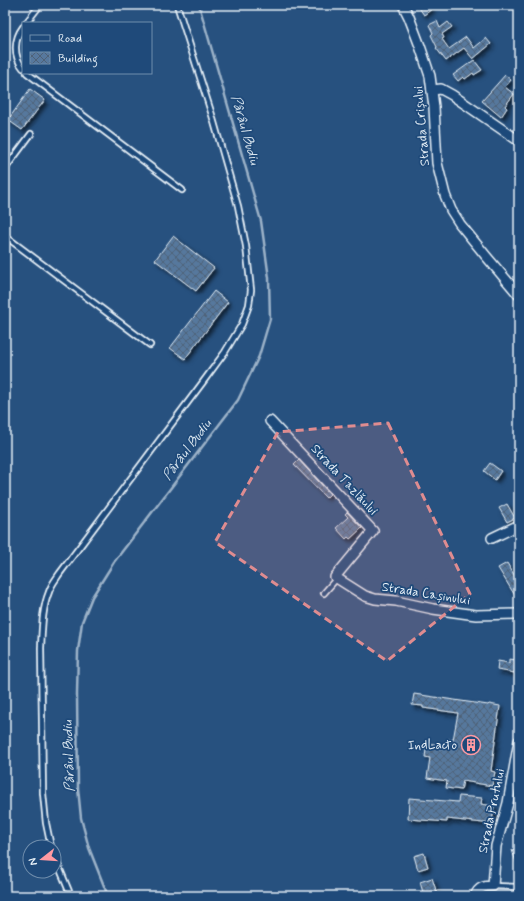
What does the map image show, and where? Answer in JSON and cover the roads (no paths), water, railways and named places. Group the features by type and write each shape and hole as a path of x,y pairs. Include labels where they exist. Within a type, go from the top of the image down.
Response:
{"street":[{"name":"Strada Crișului","path":"403,5 409,17 430,76 437,163 445,195 451,210 460,224 519,295"},
{"path":"432,90 440,89 452,95 519,141"},
{"name":"Strada Tazlăului","path":"270,421 373,531 336,578"},
{"path":"492,538 519,525"},
{"name":"Strada Cașinului","path":"336,578 365,596 375,599 396,601 434,609 476,615 519,614"},
{"name":"Strada Prutului","path":"493,886 496,846 508,803 519,741"},
{"path":"475,896 482,887 493,886"}],"lane":[{"path":"27,22 40,5"},
{"path":"50,839 46,823 43,793 41,648 42,627 49,591 60,573 225,352 242,324 250,305 251,290 249,272 244,233 238,206 178,5"},
{"path":"22,29 15,49 19,63 22,67"},
{"path":"28,74 182,190"},
{"path":"5,169 31,134"},
{"path":"6,238 150,345"},
{"path":"324,593 336,578"},
{"path":"62,874 71,896"},
{"path":"493,886 519,887"}],"waterway":[{"name":"Pârâul Budiu","path":"108,896 89,848 81,818 78,788 78,651 82,622 92,597 114,562 238,400 259,356 270,319 269,278 261,221 199,5"}],"place":[{"name":"IndLacto","path":"471,745"}]}
